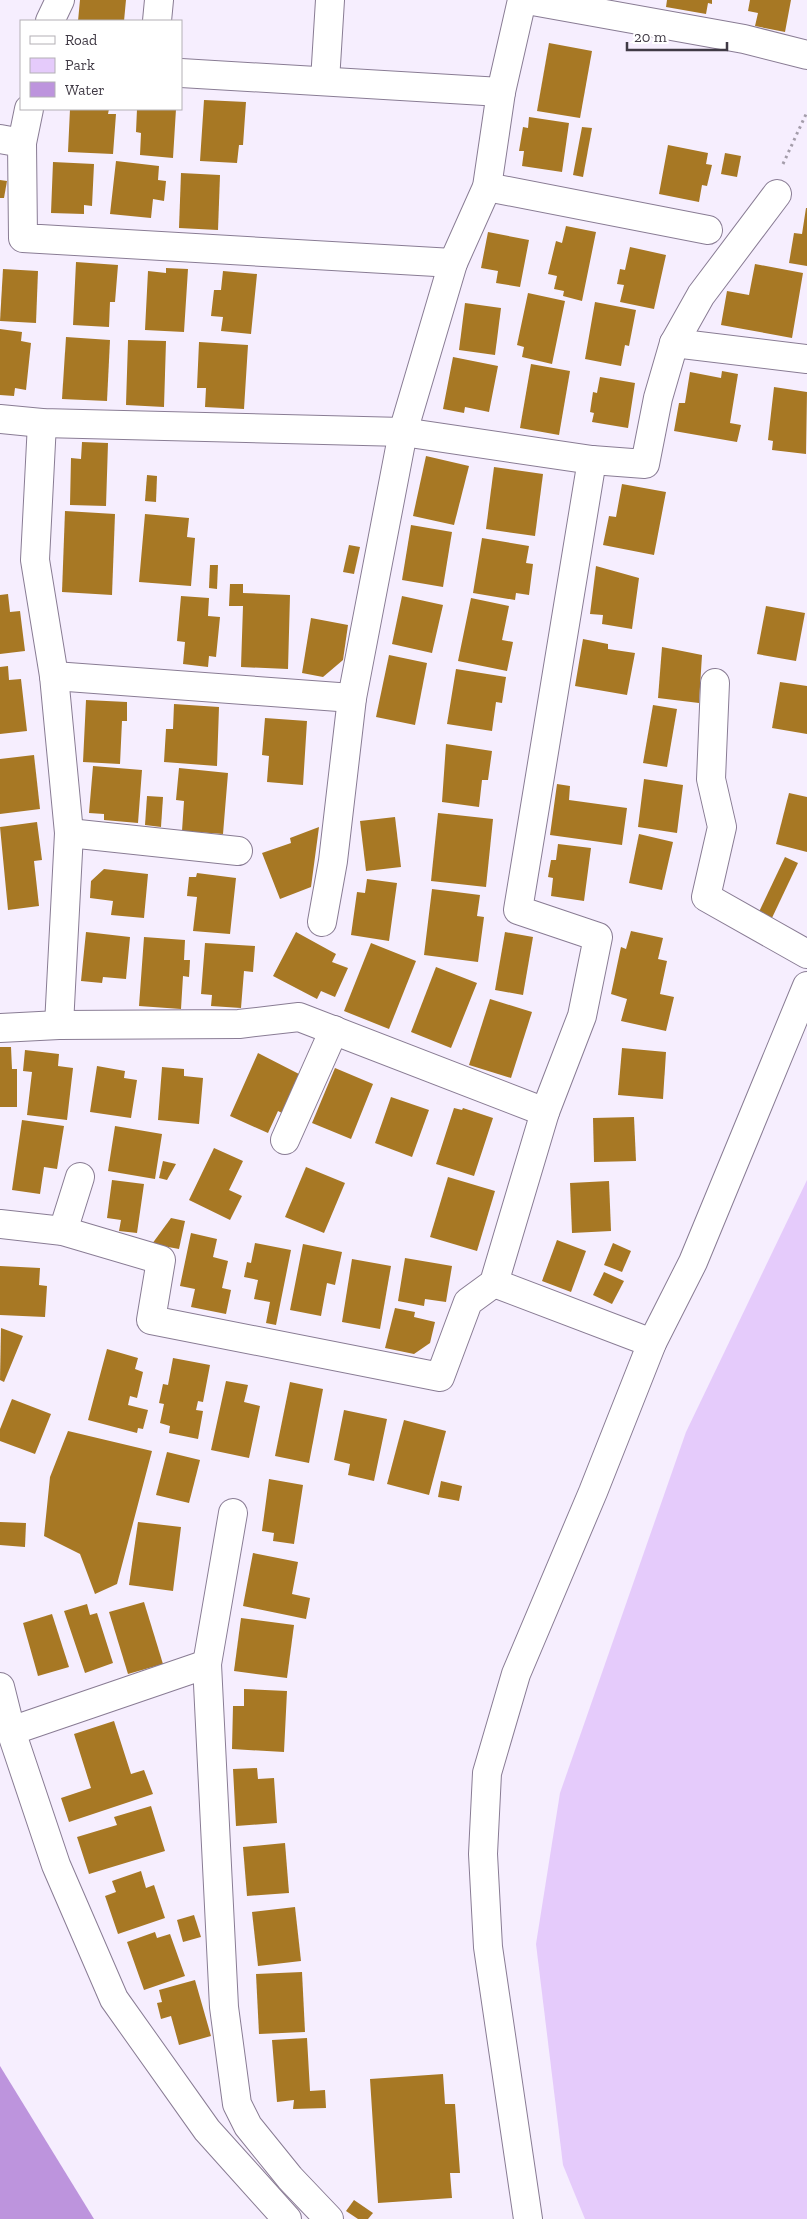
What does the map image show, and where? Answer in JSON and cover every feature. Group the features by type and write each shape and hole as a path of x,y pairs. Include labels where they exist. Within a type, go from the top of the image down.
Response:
{"street":[{"path":"50,20 60,0"},
{"path":"157,20 159,0"},
{"path":"325,81 330,0"},
{"path":"322,922 333,861 352,698 403,432 453,262 487,187 501,92 522,0"},
{"path":"527,0 744,40 807,54"},
{"path":"182,73 501,92"},
{"path":"28,110 11,141 23,238 453,262"},
{"path":"487,187 708,230"},
{"path":"0,419 42,423 403,432 592,460 645,464 658,398 674,343 700,295 777,194"},
{"path":"674,343 807,359"},
{"path":"42,423 35,560 54,676 69,833 59,1025"},
{"path":"0,1224 63,1232 161,1260 151,1320 440,1377 468,1302 494,1283 545,1112 582,1016 598,937 518,910 592,460"},
{"path":"54,676 352,698"},
{"path":"715,683 710,779 722,827 706,897 807,954"},
{"path":"69,833 238,851"},
{"path":"528,2219 488,1947 483,1854 487,1773 516,1674 593,1492 652,1344 693,1262 807,986"},
{"path":"0,1028 59,1025 239,1024 299,1017 545,1112"},
{"path":"284,1140 334,1030"},
{"path":"63,1232 80,1177"},
{"path":"494,1283 652,1344"},
{"path":"233,1513 207,1664 224,2007 237,2104 248,2126 290,2178 329,2219"},
{"path":"11,1730 207,1664"},
{"path":"0,1687 11,1730 56,1865 114,1999 207,2130 287,2219"}],"path":[{"path":"777,194 777,177 807,112"}],"green space":[{"path":"807,1180 807,2219 585,2219 563,2165 536,1944 560,1793 686,1432"}],"water":[{"path":"0,2066 94,2219 0,2219"}],"building":[{"path":"80,0 126,0 124,20 78,20"},
{"path":"667,0 712,0 712,4 708,3 706,14 666,7"},
{"path":"750,0 791,0 785,32 755,26 758,13 748,11"},
{"path":"549,43 592,51 580,118 537,111"},
{"path":"204,100 246,102 243,145 239,145 237,163 200,161"},
{"path":"70,110 109,110 108,114 116,114 113,154 68,152"},
{"path":"137,110 176,110 173,158 140,155 141,133 136,132"},
{"path":"529,117 569,123 562,172 522,166 524,151 519,151 523,127 528,128"},
{"path":"582,127 592,128 583,177 573,175"},
{"path":"668,145 708,153 706,164 712,165 707,186 702,185 699,202 659,194"},
{"path":"725,153 741,156 737,177 721,174"},
{"path":"116,161 159,166 158,180 166,181 164,201 153,199 151,218 110,214"},
{"path":"53,162 94,164 92,206 84,205 84,214 51,213"},
{"path":"181,173 220,175 218,230 179,228"},
{"path":"0,180 7,181 4,198 0,198"},
{"path":"806,208 807,266 789,263 794,233 802,234"},
{"path":"566,226 596,232 582,301 563,296 564,291 554,289 557,276 548,274 556,241 562,243"},
{"path":"488,232 529,240 520,287 496,283 498,271 481,268"},
{"path":"630,247 666,255 654,309 620,302 624,285 617,284 620,269 625,270"},
{"path":"76,262 118,265 115,302 110,302 109,327 73,325"},
{"path":"755,264 803,273 792,338 721,325 727,291 749,295"},
{"path":"166,268 188,269 184,332 145,330 148,271 166,273"},
{"path":"3,269 38,271 36,323 0,321"},
{"path":"223,271 257,274 251,334 221,331 223,317 211,316 214,290 221,290"},
{"path":"528,293 565,301 552,364 522,357 524,347 517,345"},
{"path":"595,302 636,310 629,346 625,345 621,366 585,359"},
{"path":"465,303 501,308 495,355 459,350"},
{"path":"0,329 22,332 21,341 31,343 26,390 15,388 14,396 0,395"},
{"path":"66,337 110,340 107,401 62,399"},
{"path":"128,340 166,341 164,407 126,405"},
{"path":"199,342 248,345 244,409 205,407 206,388 197,388"},
{"path":"453,357 498,366 489,412 465,407 464,413 443,409"},
{"path":"531,364 570,371 559,435 520,428"},
{"path":"722,371 738,374 730,423 741,425 737,442 674,431 679,403 685,403 690,372 721,378"},
{"path":"600,377 635,383 628,428 592,422 594,413 590,412 593,392 597,393"},
{"path":"774,387 807,392 806,454 772,450 773,441 768,440"},
{"path":"82,442 108,443 106,506 70,505 71,458 81,459"},
{"path":"426,456 469,466 454,525 413,516"},
{"path":"494,467 543,474 535,536 486,529"},
{"path":"147,475 157,476 156,502 145,501"},
{"path":"622,484 666,492 654,555 603,545 609,516 616,517"},
{"path":"65,511 115,514 112,595 62,592"},
{"path":"145,514 189,518 187,537 195,538 191,586 139,582"},
{"path":"411,525 452,532 443,587 402,580"},
{"path":"482,538 529,546 526,563 533,564 529,595 516,593 515,600 473,593"},
{"path":"349,545 360,547 354,574 343,572"},
{"path":"210,565 218,565 217,589 209,588"},
{"path":"596,566 639,578 632,629 602,624 603,615 590,614"},
{"path":"230,584 243,584 243,593 290,595 288,669 241,667 243,606 229,606"},
{"path":"8,594 10,612 20,611 25,651 0,654 0,595"},
{"path":"181,596 209,598 208,616 220,617 216,657 209,656 208,667 183,664 185,642 177,641"},
{"path":"402,596 443,605 432,653 392,644"},
{"path":"471,598 509,606 502,640 513,642 507,671 458,661"},
{"path":"766,606 805,613 796,661 757,654"},
{"path":"311,618 348,625 343,660 323,677 302,673"},
{"path":"583,639 608,644 608,649 635,653 627,695 575,686"},
{"path":"662,647 702,655 699,703 658,698"},
{"path":"389,655 427,663 415,725 376,717"},
{"path":"8,666 9,680 21,679 27,731 0,734 0,667"},
{"path":"456,669 506,677 502,703 496,702 492,731 447,724"},
{"path":"780,682 807,686 807,734 772,728"},
{"path":"86,700 127,702 127,721 122,721 120,764 83,762"},
{"path":"174,704 219,707 217,766 164,762 166,729 173,729"},
{"path":"653,705 677,709 667,767 643,763"},
{"path":"265,718 307,721 303,785 267,782 269,756 262,755"},
{"path":"446,744 492,751 488,780 482,780 479,807 442,802"},
{"path":"34,755 40,809 0,814 0,759"},
{"path":"93,766 142,770 138,823 104,820 104,814 89,813"},
{"path":"179,768 228,773 223,834 182,831 184,801 176,800"},
{"path":"644,779 683,785 677,833 638,827"},
{"path":"557,784 570,786 569,800 627,808 622,845 550,835"},
{"path":"789,793 807,797 807,852 776,844"},
{"path":"147,796 163,797 161,827 145,825"},
{"path":"438,813 493,819 486,887 431,881"},
{"path":"395,817 401,867 366,871 360,821"},
{"path":"37,822 42,860 34,861 39,906 8,910 0,827"},
{"path":"319,827 311,887 280,899 262,853 291,843 290,838"},
{"path":"639,834 673,842 662,890 629,883"},
{"path":"558,844 591,848 584,901 551,896 553,878 548,877 551,860 556,860"},
{"path":"785,857 798,863 771,920 758,914"},
{"path":"104,869 148,874 144,918 111,915 113,901 90,898 91,881"},
{"path":"197,873 236,878 230,934 193,931 197,897 187,896 189,877 196,877"},
{"path":"367,879 397,883 389,941 351,935 357,892 365,893"},
{"path":"432,889 480,895 477,916 484,917 478,962 424,955"},
{"path":"631,931 663,938 658,959 667,961 660,994 674,997 666,1031 621,1021 627,999 611,994 621,947 626,949"},
{"path":"86,932 130,937 126,979 103,977 102,983 81,981"},
{"path":"296,932 336,954 332,962 348,968 335,997 321,991 317,999 273,976"},
{"path":"505,932 533,937 523,995 495,990"},
{"path":"144,937 185,940 184,960 190,960 189,977 183,976 181,1009 139,1006"},
{"path":"205,943 255,946 253,972 244,971 241,1008 211,1006 212,995 201,994"},
{"path":"371,943 416,961 389,1029 344,1011"},
{"path":"436,967 477,983 451,1048 411,1032"},
{"path":"490,999 532,1012 511,1078 469,1065"},
{"path":"0,1047 11,1047 12,1069 17,1069 17,1107 0,1107"},
{"path":"622,1048 666,1052 663,1099 618,1095"},
{"path":"25,1050 59,1054 58,1066 73,1068 67,1120 27,1115 32,1072 23,1071"},
{"path":"258,1053 299,1074 282,1113 278,1111 268,1133 230,1116"},
{"path":"97,1066 125,1071 124,1078 137,1080 131,1118 90,1112"},
{"path":"162,1067 184,1069 184,1076 203,1078 199,1124 158,1120"},
{"path":"335,1068 373,1084 351,1139 312,1123"},
{"path":"391,1097 429,1110 412,1157 375,1143"},
{"path":"454,1108 462,1110 463,1108 493,1118 474,1176 436,1164"},
{"path":"634,1117 636,1161 594,1162 593,1118"},
{"path":"22,1120 64,1126 57,1169 44,1167 40,1194 12,1190"},
{"path":"115,1126 162,1134 155,1179 108,1171"},
{"path":"214,1148 243,1161 229,1190 242,1196 230,1220 189,1200"},
{"path":"163,1161 176,1164 167,1180 159,1178"},
{"path":"306,1167 345,1183 324,1233 285,1217"},
{"path":"448,1177 495,1191 477,1251 430,1237"},
{"path":"112,1180 144,1184 137,1233 119,1231 121,1220 107,1218"},
{"path":"609,1181 611,1231 572,1233 570,1183"},
{"path":"171,1218 185,1221 179,1249 152,1244"},
{"path":"191,1233 217,1239 213,1257 228,1261 222,1288 231,1290 226,1314 191,1307 195,1289 180,1286"},
{"path":"557,1240 586,1251 571,1292 542,1281"},
{"path":"255,1243 291,1250 276,1325 266,1323 270,1302 254,1299 258,1280 244,1277 247,1262 251,1263"},
{"path":"613,1243 631,1251 622,1272 604,1265"},
{"path":"303,1244 342,1252 335,1285 327,1283 321,1316 290,1310"},
{"path":"405,1258 452,1266 446,1302 425,1299 424,1306 398,1301"},
{"path":"352,1259 391,1266 380,1329 342,1322"},
{"path":"0,1266 40,1268 39,1285 47,1286 45,1317 0,1315"},
{"path":"604,1272 624,1281 612,1304 593,1295"},
{"path":"395,1308 415,1312 414,1317 435,1322 430,1343 414,1354 385,1348"},
{"path":"1,1328 23,1336 4,1382 0,1380"},
{"path":"107,1349 138,1358 135,1369 143,1372 137,1398 130,1396 128,1405 148,1410 143,1429 138,1428 137,1433 88,1420"},
{"path":"173,1358 210,1365 203,1402 198,1401 196,1410 203,1411 198,1439 169,1433 170,1426 160,1423 164,1404 159,1403 163,1384 168,1385"},
{"path":"226,1381 248,1385 244,1402 260,1406 249,1458 211,1450"},
{"path":"290,1382 323,1389 309,1463 275,1456"},
{"path":"12,1399 51,1414 35,1454 0,1441 0,1429"},
{"path":"344,1410 387,1419 374,1481 348,1475 350,1464 334,1460"},
{"path":"404,1420 446,1431 429,1495 387,1484"},
{"path":"68,1431 152,1451 117,1584 95,1594 80,1554 44,1536 50,1477"},
{"path":"167,1452 200,1460 189,1503 156,1495"},
{"path":"269,1479 303,1485 294,1544 273,1541 274,1533 262,1531"},
{"path":"441,1481 462,1486 459,1501 438,1497"},
{"path":"0,1522 26,1523 25,1547 0,1545"},
{"path":"138,1522 181,1527 173,1591 129,1585"},
{"path":"253,1553 298,1562 292,1594 310,1598 306,1619 243,1606"},
{"path":"144,1602 163,1664 128,1674 109,1612"},
{"path":"87,1604 90,1615 97,1613 113,1663 85,1673 64,1611"},
{"path":"52,1614 69,1667 38,1676 23,1623"},
{"path":"241,1618 294,1625 287,1678 234,1671"},
{"path":"244,1689 287,1691 284,1752 232,1749 233,1706 244,1706"},
{"path":"114,1721 131,1774 144,1770 153,1794 69,1822 61,1798 91,1788 74,1734"},
{"path":"257,1768 258,1779 274,1778 277,1823 236,1826 233,1769"},
{"path":"151,1806 165,1851 89,1874 77,1837 117,1825 114,1817"},
{"path":"285,1843 289,1893 247,1896 243,1847"},
{"path":"141,1871 146,1888 154,1885 165,1918 118,1934 105,1896 116,1892 112,1881"},
{"path":"295,1907 301,1961 258,1966 252,1912"},
{"path":"194,1915 201,1937 183,1942 177,1920"},
{"path":"155,1932 157,1938 170,1934 185,1976 144,1990 127,1942"},
{"path":"302,1972 305,2032 259,2034 256,1974"},
{"path":"195,1980 211,2036 179,2045 171,2016 161,2019 157,2003 162,2002 159,1990"},
{"path":"307,2038 310,2091 325,2090 326,2108 293,2109 294,2100 277,2102 272,2040"},
{"path":"443,2074 445,2104 455,2104 460,2173 450,2173 452,2198 378,2203 370,2079"},
{"path":"354,2200 373,2213 368,2219 358,2219 346,2211"}]}
